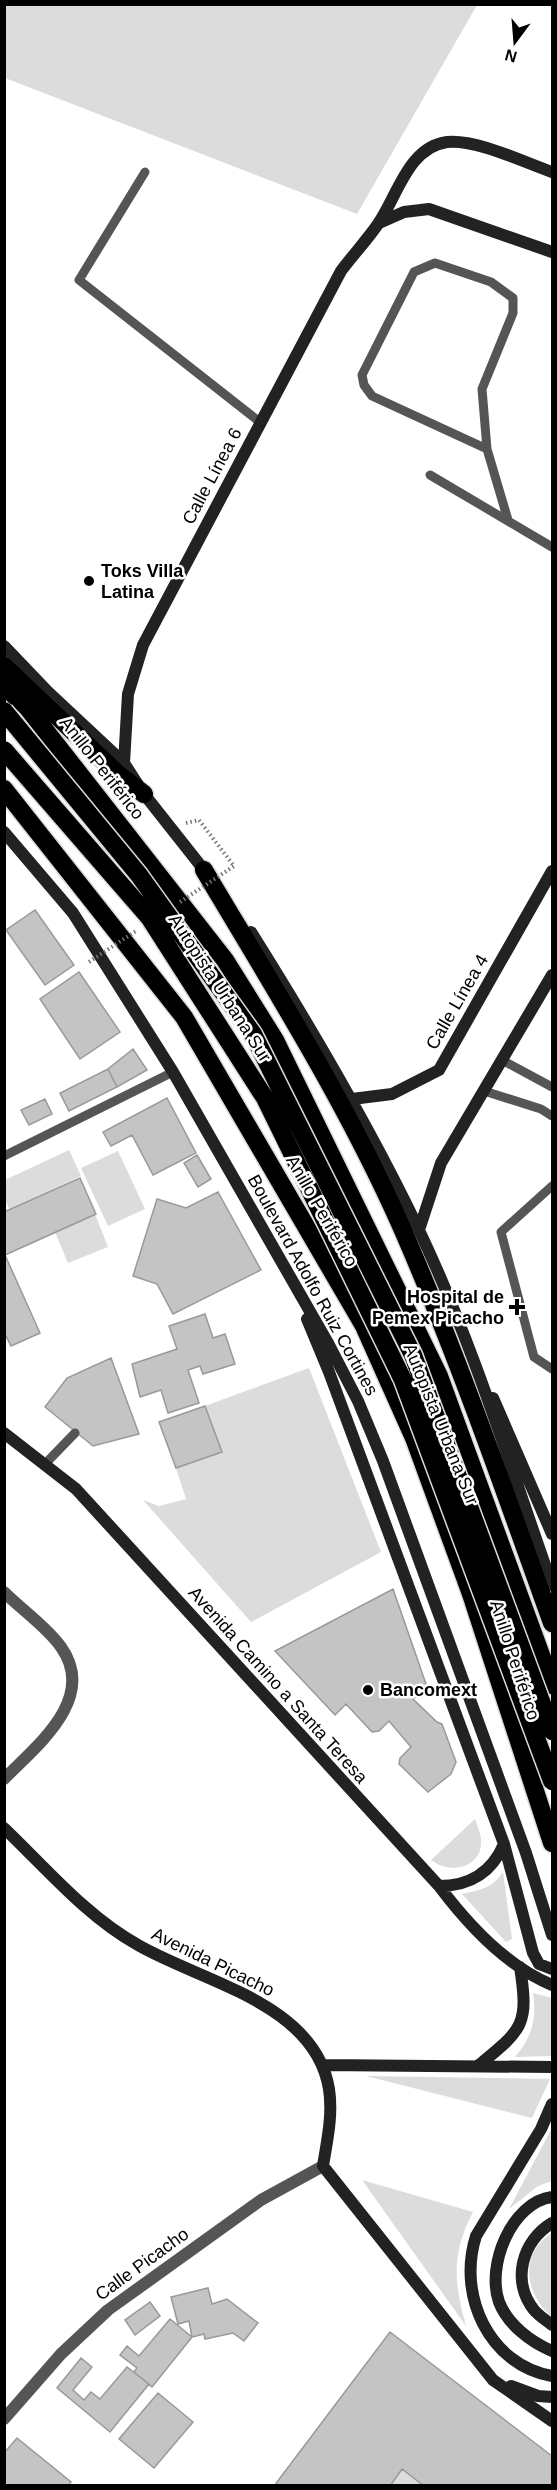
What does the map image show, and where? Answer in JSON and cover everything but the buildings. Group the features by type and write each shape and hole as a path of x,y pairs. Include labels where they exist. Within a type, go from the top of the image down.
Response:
{"highway":[{"path":"4,666 119,775 144,794"},
{"name":"Anillo Periférico","path":"4,686 27,707 225,960 275,1040 440,1376 552,1685"},
{"name":"Autopista Urbana Sur","path":"4,711 139,876 253,1034 413,1355 552,1731"},
{"name":"Autopista Urbana Sur","path":"4,750 149,917 265,1098 403,1380 552,1781"},
{"name":"Anillo Periférico","path":"4,789 184,1017 364,1326 414,1438 471,1594 552,1843"},
{"path":"204,870 281,999 352,1128 411,1248 501,1480 552,1623"}],"main road":[{"name":"Calle Línea 6","path":"124,763 128,694 143,645 341,271 379,223 399,183 427,148 447,142 473,145 552,172"},
{"path":"379,223 404,212 429,209 552,252"},
{"path":"4,646 48,692 124,763 144,794 239,912 352,1099 419,1230 466,1340 509,1429 552,1534"},
{"name":"Boulevard Adolfo Ruiz Cortines","path":"4,832 72,913 173,1072 338,1362 382,1461 526,1853 552,1935"},
{"name":"Calle Línea 4","path":"352,1099 392,1094 439,1070 552,871"},
{"path":"419,1230 441,1163 552,975"},
{"path":"285,1269 329,1372 504,1844 533,1953 539,1964 552,1969"},
{"path":"466,1340 552,1585"},
{"name":"Avenida Camino a Santa Teresa","path":"4,1433 76,1489 439,1886 465,1922 520,1967 552,1985"},
{"name":"Avenida Picacho","path":"4,1828 84,1905 136,1944 248,1997 290,2022 313,2046 322,2065 329,2090 329,2128 323,2166"},
{"path":"439,1886 464,1884 475,1879 493,1864 504,1844"},
{"path":"479,2065 513,2037 522,2021 525,2003 520,1967"},
{"path":"322,2065 552,2067"},
{"path":"552,2104 541,2129 476,2236 470,2253 469,2286 477,2313 512,2360 540,2374 552,2376"},
{"path":"323,2166 493,2380 552,2421"},
{"path":"552,2197 539,2199 520,2217 506,2236 499,2259 496,2284 500,2302 512,2322 536,2344 552,2351"},
{"path":"552,2223 541,2230 530,2243 522,2260 522,2278 526,2298 535,2312 552,2325"},
{"path":"493,2380 538,2396 552,2397"}],"street":[{"path":"4,1592 61,1647 66,1658 71,1683 66,1710 60,1722 4,1779"},
{"name":"Calle Picacho","path":"4,2419 61,2354 108,2310 261,2200 323,2166"}],"lane":[{"path":"145,172 79,280 261,423"},
{"path":"487,449 372,396 364,384 362,375 414,272 435,263 491,282 513,298 513,313 482,389 487,449 508,520"},
{"path":"430,475 552,547"},
{"path":"502,1060 552,1087"},
{"path":"4,1156 173,1072"},
{"path":"484,1091 541,1109 552,1116"},
{"path":"552,1186 501,1232 534,1357 552,1369"},
{"path":"45,1464 75,1433"}],"path":[{"path":"199,820 234,866"}],"shaded area":[{"path":"4,5 477,5 357,214 5,78"},
{"path":"69,1150 81,1176 9,1209 5,1199 5,1180"},
{"path":"118,1151 145,1209 108,1226 81,1168"},
{"path":"95,1214 108,1247 68,1263 55,1232"},
{"path":"309,1368 381,1552 251,1622 143,1500 159,1506 186,1499 176,1468 222,1452 205,1406"},
{"path":"475,1819 481,1838 477,1856 472,1862 456,1868 439,1865 431,1860"},
{"path":"503,1872 512,1939 506,1942 462,1894 486,1888"},
{"path":"533,1993 552,1998 552,2056 515,2057 526,2042 532,2027"},
{"path":"366,2076 550,2079 532,2118"},
{"path":"552,2128 552,2181 538,2186 509,2209"},
{"path":"362,2180 473,2212 461,2241 457,2269 459,2296 466,2326"},
{"path":"552,2233 552,2317 536,2297 529,2274 534,2252"},
{"path":"402,2469 424,2486 390,2486"}],"place":[{"name":"Toks Villa Latina","path":"89,581"},
{"name":"Hospital de Pemex Picacho","path":"517,1307"},
{"name":"Bancomext","path":"368,1690"}]}
